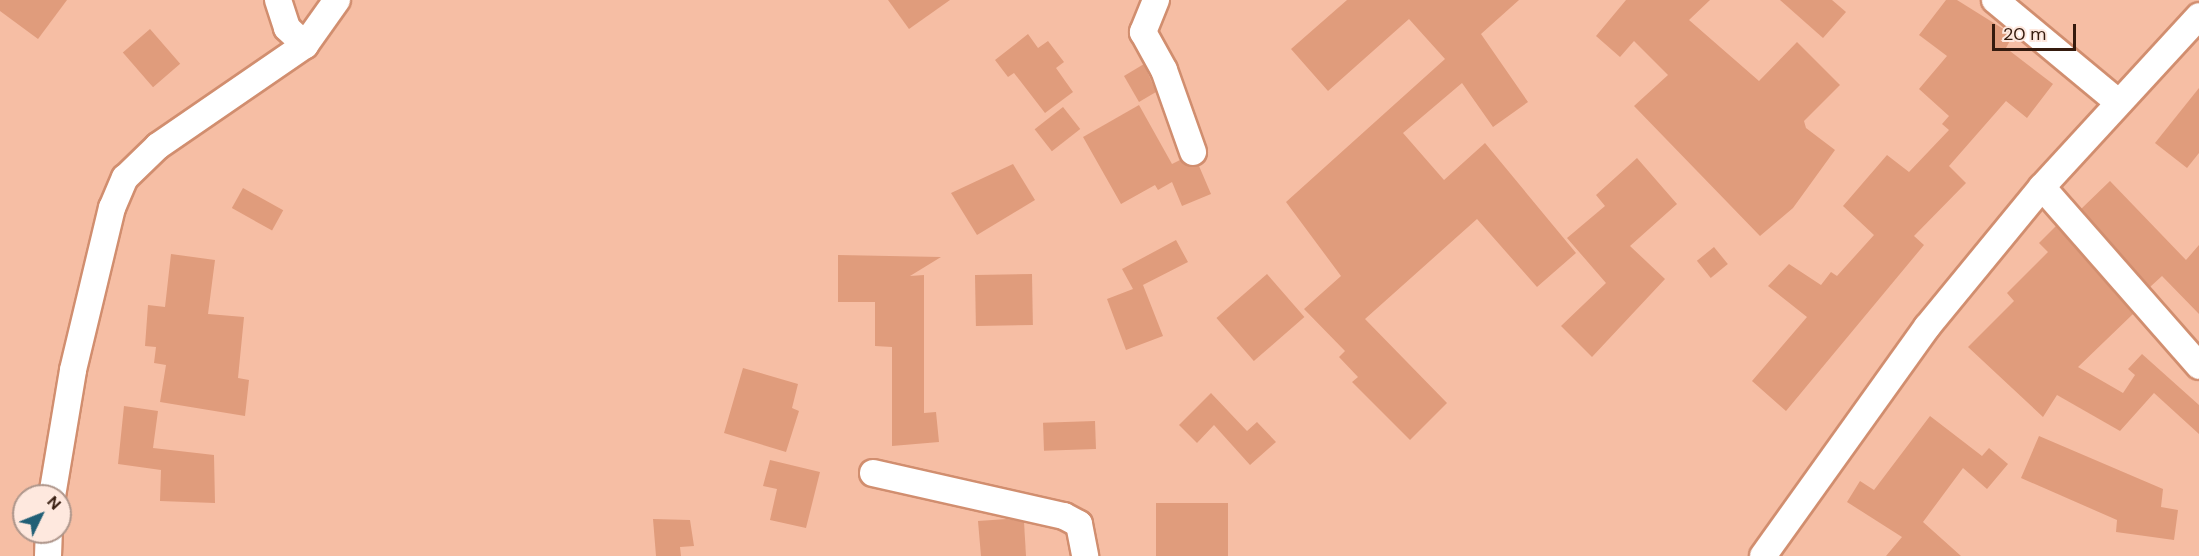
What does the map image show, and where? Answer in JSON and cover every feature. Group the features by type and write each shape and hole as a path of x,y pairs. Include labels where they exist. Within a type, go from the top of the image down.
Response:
{"street":[{"path":"278,0 287,28 305,45"},
{"path":"54,484 73,370 121,184 158,146 305,45 337,0"},
{"path":"1156,0 1143,32 1164,70 1193,152"},
{"path":"1995,0 2118,102"},
{"path":"1763,556 1927,327 2042,187 2199,16"},
{"path":"2042,187 2199,366"},
{"path":"873,473 1064,516 1079,524 1085,556"}],"building":[{"path":"0,0 67,0 38,39 0,11"},
{"path":"888,0 950,0 909,29"},
{"path":"1347,0 1519,0 1481,34 1528,102 1493,127 1462,83 1403,133 1444,180 1485,143 1576,253 1537,287 1477,219 1365,319 1447,403 1410,440 1352,382 1358,377 1339,357 1345,351 1304,309 1341,276 1286,202 1445,59 1409,19 1328,91 1291,49"},
{"path":"1626,0 1710,0 1689,20 1759,81 1797,42 1840,85 1804,121 1806,128 1835,150 1793,208 1760,236 1634,106 1668,75 1634,41 1620,57 1596,36"},
{"path":"1780,0 1832,0 1846,12 1823,38"},
{"path":"1946,0 1957,0 2013,35 2006,48 2053,84 2027,118 2006,101 1949,166 1966,183 1914,236 1924,245 1786,411 1752,381 1807,317 1768,286 1789,264 1821,285 1831,272 1837,276 1874,235 1843,206 1887,155 1909,172 1949,130 1942,124 1949,116 1919,89 1947,56 1919,35"},
{"path":"150,29 180,64 153,87 123,53"},
{"path":"1028,34 1038,48 1048,41 1064,62 1056,68 1073,92 1045,113 1014,73 1008,77 995,60"},
{"path":"1144,64 1156,92 1139,102 1124,76"},
{"path":"2199,88 2199,153 2187,168 2155,143"},
{"path":"1139,105 1172,164 1180,160 1199,166 1211,194 1182,206 1172,182 1158,190 1155,185 1121,204 1083,137"},
{"path":"1063,107 1080,129 1052,151 1035,129"},
{"path":"1637,158 1677,204 1630,246 1665,279 1592,357 1561,326 1606,283 1567,238 1605,206 1596,195"},
{"path":"1013,164 1035,200 977,235 951,193"},
{"path":"2110,181 2186,260 2199,245 2199,314 2162,276 2150,287 2081,209"},
{"path":"243,188 283,210 272,230 232,208"},
{"path":"2056,226 2133,314 2078,367 2123,393 2135,375 2128,369 2142,354 2199,405 2199,434 2154,393 2120,431 2057,395 2043,417 1968,347 2014,301 2007,293 2048,252 2039,243"},
{"path":"1176,240 1188,262 1139,287 1143,285 1163,336 1126,350 1107,299 1133,289 1122,269"},
{"path":"1714,247 1728,264 1711,278 1697,261"},
{"path":"171,254 215,260 208,314 244,317 238,378 249,380 245,416 160,402 166,365 154,363 156,347 145,346 148,305 165,307"},
{"path":"838,255 941,257 910,276 924,275 924,413 936,412 939,442 892,446 892,347 875,346 875,302 838,302"},
{"path":"1032,274 1033,325 976,326 975,275"},
{"path":"1267,274 1304,317 1254,361 1216,318"},
{"path":"743,368 798,384 792,408 799,411 786,452 724,433"},
{"path":"1211,393 1247,431 1257,422 1276,442 1250,465 1214,425 1197,443 1179,425"},
{"path":"124,406 158,411 153,448 214,455 215,503 160,501 161,470 118,464"},
{"path":"1930,416 1982,456 1989,448 2008,464 1987,489 1963,468 1923,522 1961,556 1886,556 1902,537 1847,502 1860,481 1874,490"},
{"path":"1095,421 1096,449 1044,451 1043,423"},
{"path":"2039,436 2163,489 2161,507 2178,510 2174,540 2116,532 2117,520 2021,478"},
{"path":"770,460 820,472 806,528 770,520 777,489 763,486"},
{"path":"1156,503 1228,503 1228,556 1156,556"},
{"path":"653,519 690,520 694,546 680,547 681,556 656,556"},
{"path":"1007,519 1024,522 1026,556 981,556 978,521"}]}
